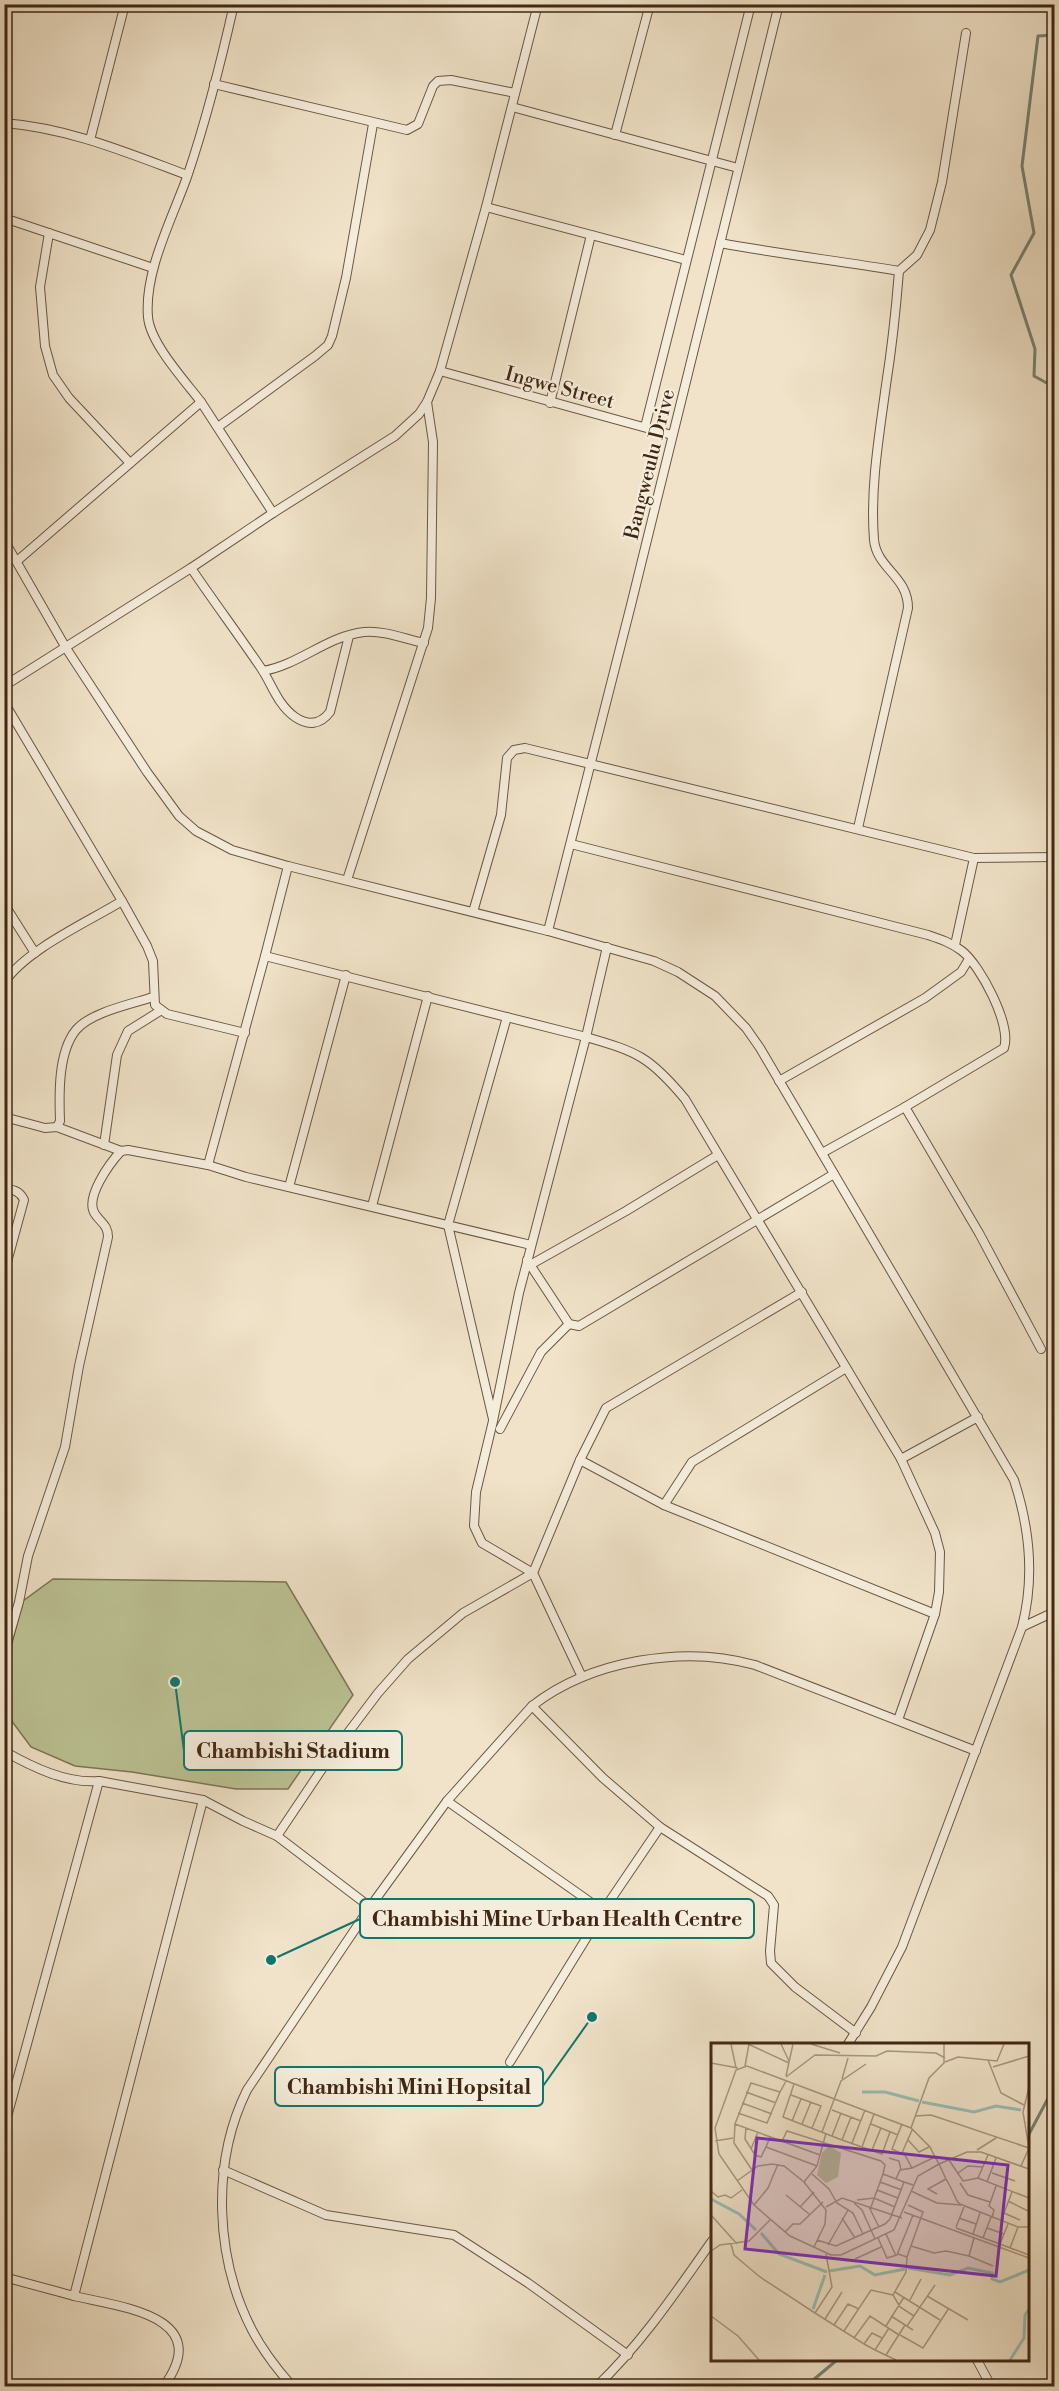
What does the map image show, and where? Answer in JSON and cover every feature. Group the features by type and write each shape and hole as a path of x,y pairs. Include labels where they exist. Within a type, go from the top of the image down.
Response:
{"street":[{"path":"90,140 126,4"},
{"path":"234,4 188,175 153,268 148,317 151,330 218,427 273,513"},
{"path":"4,686 395,436 419,414 427,402 440,371 486,207 538,4"},
{"path":"615,135 650,4"},
{"name":"Bangweulu Drive","path":"645,427 751,4"},
{"name":"Bangweulu Drive","path":"548,932 779,4"},
{"path":"858,828 908,608 907,593 902,584 876,551 873,493 899,271 916,255 930,230 942,182 966,33"},
{"path":"214,84 400,130 414,128 418,124 433,86 438,81 451,80 515,93"},
{"path":"512,107 738,168"},
{"path":"4,123 46,128 90,140 188,175"},
{"path":"218,427 328,345 346,279 373,124"},
{"path":"486,207 686,260"},
{"path":"4,218 153,268"},
{"path":"49,233 40,287 45,346 53,375 69,398 130,463"},
{"path":"550,403 591,235"},
{"path":"720,243 797,257 834,260 899,271"},
{"name":"Ingwe Street","path":"440,371 672,435"},
{"path":"17,561 201,402"},
{"path":"347,880 424,643 431,598 433,442 427,402"},
{"path":"4,540 66,648 147,772 179,816 213,842 232,850 288,866 473,912 654,961 670,968 715,996 746,1028 1014,1480 1027,1529 1030,1573 1023,1627 902,1947 849,2043"},
{"path":"191,568 262,670 287,711 308,724 324,719 330,712 350,636"},
{"path":"262,670 284,666 350,636 372,632 424,643"},
{"path":"4,702 147,946 153,961 155,1005 160,1011 245,1034"},
{"path":"473,912 501,815 507,758 514,750 525,748 590,766 858,828 974,858 1054,857"},
{"path":"571,844 928,935 955,945 965,952 992,995 1006,1034 1004,1048 822,1153"},
{"path":"955,945 974,858"},
{"path":"208,1165 245,1034 288,866"},
{"path":"4,983 20,964 35,953 122,901"},
{"path":"4,904 35,953"},
{"path":"582,1677 533,1574 482,1543 474,1526 476,1492 494,1421 531,1245 586,1037 607,947"},
{"path":"265,956 586,1037 631,1051 658,1069 685,1100 901,1459 927,1512 940,1552 941,1572 934,1614 898,1720"},
{"path":"779,1082 925,998 961,972 969,959"},
{"path":"289,1187 346,975"},
{"path":"372,1206 428,996"},
{"path":"57,1127 60,1121 61,1072 76,1029 102,1014 153,997"},
{"path":"104,1145 117,1055 128,1031 160,1011"},
{"path":"494,1421 448,1225 507,1017"},
{"path":"905,1107 979,1233 1041,1349"},
{"path":"4,1117 45,1128 57,1127 121,1151 128,1150 208,1165 246,1177 531,1245"},
{"path":"4,1654 19,1602 28,1556 65,1447 79,1366 108,1237 106,1224 92,1208 92,1198 96,1187 121,1151"},
{"path":"529,1262 626,1211 718,1155"},
{"path":"529,1262 569,1324 579,1326 759,1221 834,1174"},
{"path":"4,1188 22,1194 24,1200 4,1273"},
{"path":"277,1836 332,1754 378,1693 408,1659 463,1613 533,1574 580,1460 606,1408 802,1292"},
{"path":"500,1429 542,1352 569,1324"},
{"path":"664,1505 692,1462 846,1368"},
{"path":"901,1459 978,1417"},
{"path":"580,1460 664,1505 934,1614"},
{"path":"1023,1627 1054,1612"},
{"path":"292,2386 252,2330 237,2293 224,2227 223,2170 232,2127 247,2090 370,1907 447,1801 532,1706 557,1688 609,1669 653,1660 720,1658 755,1665 976,1751"},
{"path":"532,1706 603,1778 660,1827 768,1896 774,1905 771,1963 795,1987 856,2033"},
{"path":"4,1751 22,1761 83,1782 99,1781 203,1800 277,1836 370,1907"},
{"path":"4,2128 99,1781"},
{"path":"74,2296 203,1800"},
{"path":"447,1801 603,1911"},
{"path":"510,2062 603,1911 660,1827"},
{"path":"223,2170 326,2215 454,2235 528,2283 628,2355"},
{"path":"597,2386 628,2355 711,2242"},
{"path":"4,2277 136,2311 164,2322 173,2331 178,2356 174,2372 164,2386"},
{"path":"978,2361 991,2386"}],"green space":[{"path":"53,1579 286,1582 353,1695 288,1789 236,1789 132,1772 75,1766 31,1747 5,1712 5,1669 23,1601"}],"waterway":[{"path":"1054,35 1038,36 1022,166 1034,233 1011,275 1035,349 1034,376 1054,387"},
{"path":"1029,2134 1054,2087"},
{"path":"806,2386 836,2361"}],"place":[{"name":"Chambishi Stadium","path":"175,1682"},
{"name":"Chambishi Mine Urban Health Centre","path":"271,1960"},
{"name":"Chambishi Mini Hopsital","path":"592,2017"}]}
